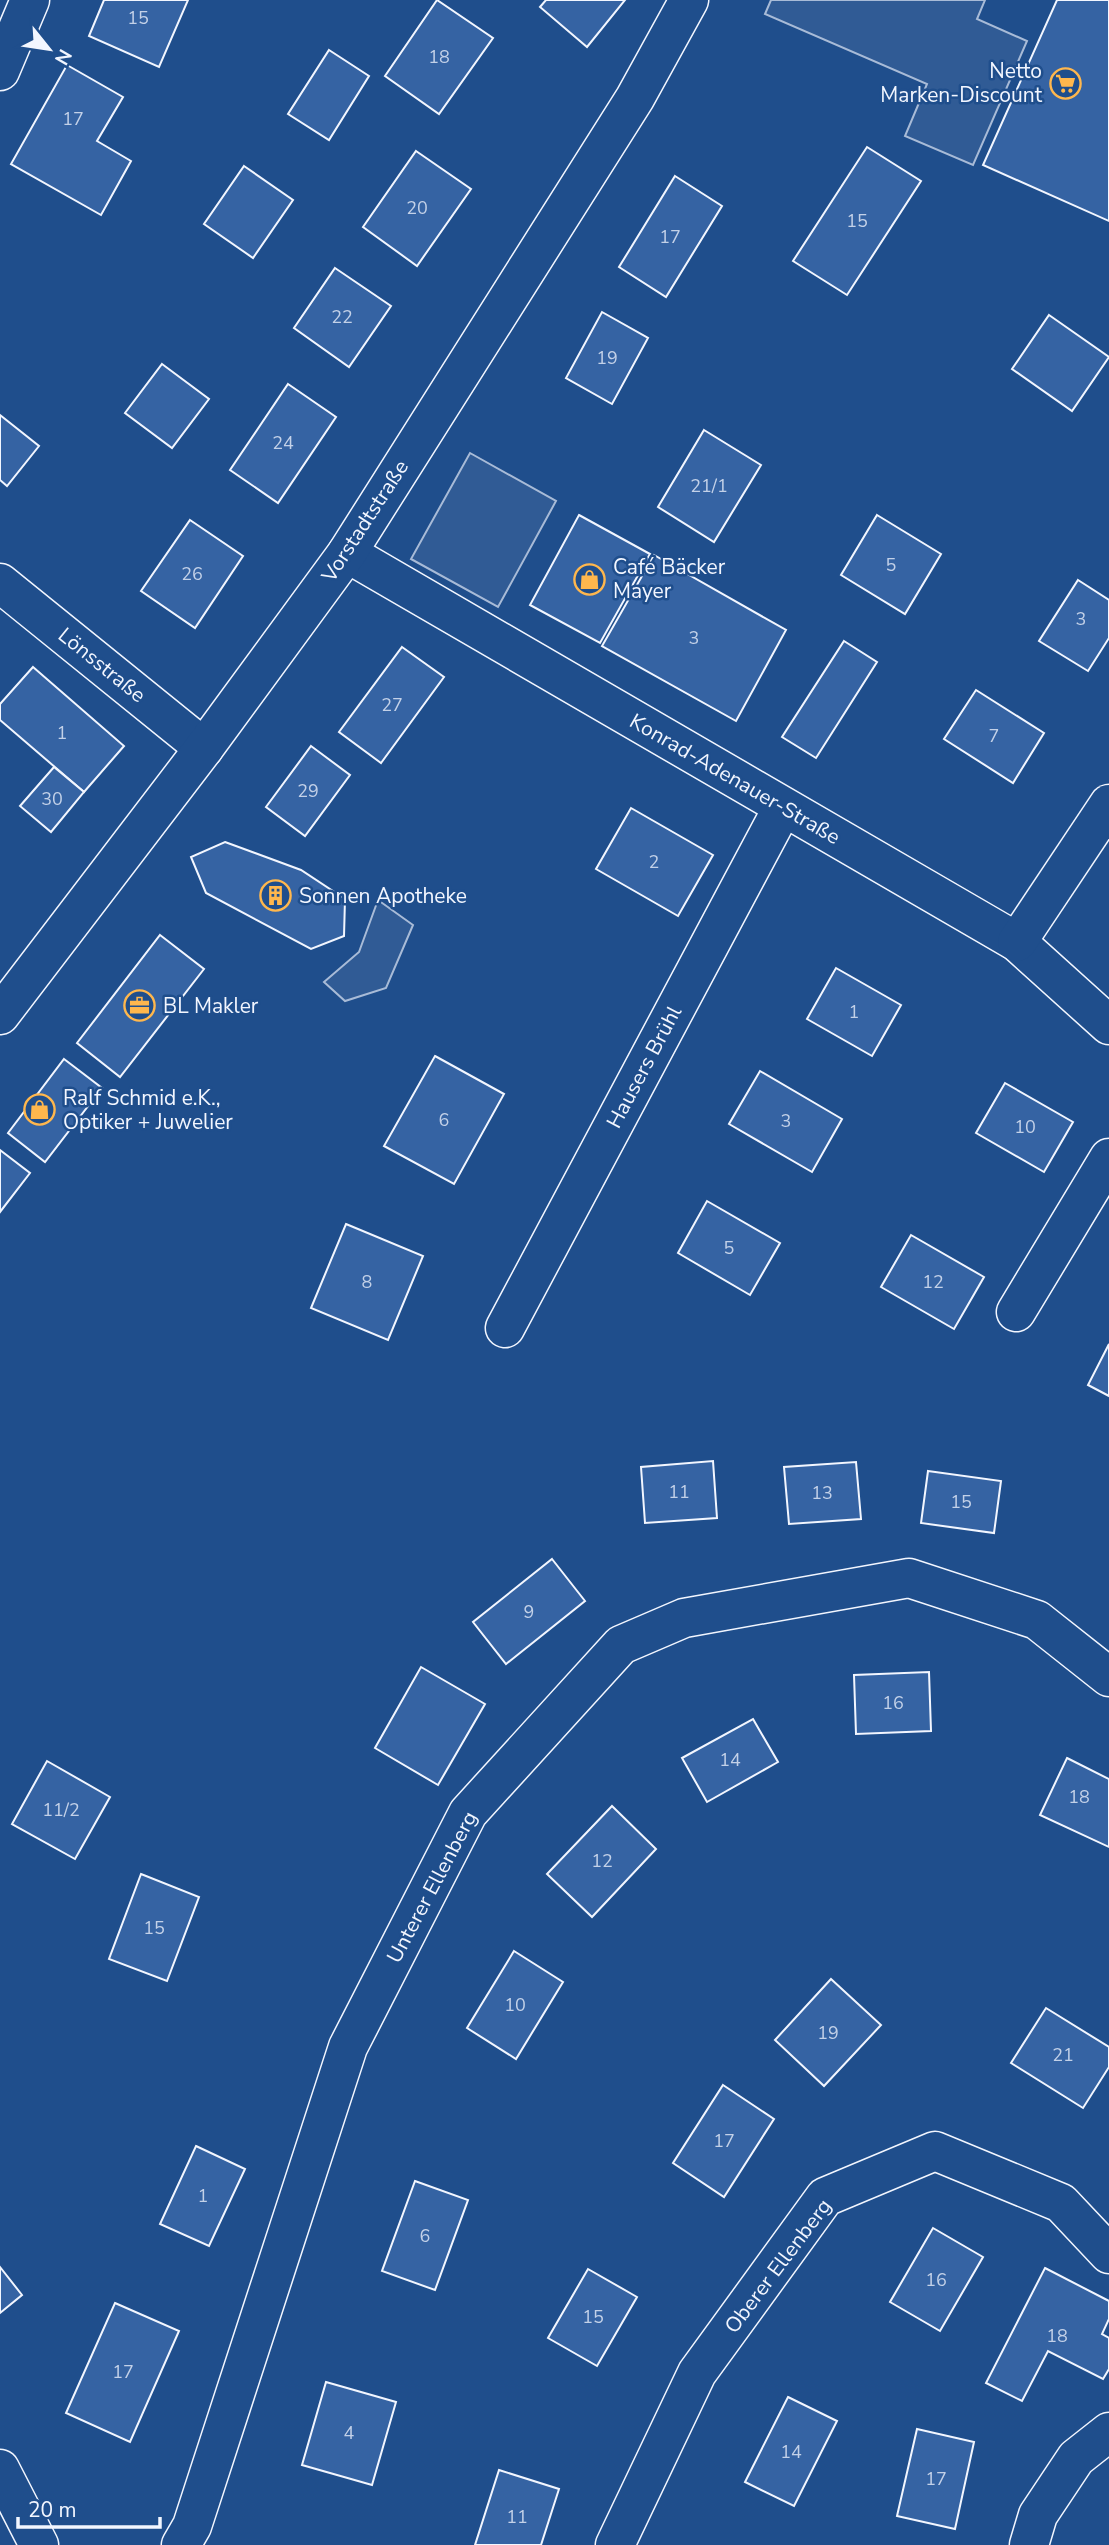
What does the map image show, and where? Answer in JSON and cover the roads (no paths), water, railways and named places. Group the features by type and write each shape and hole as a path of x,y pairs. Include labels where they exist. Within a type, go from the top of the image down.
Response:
{"street":[{"path":"0,71 30,0"},
{"name":"Vorstadtstraße","path":"0,1015 204,748 347,553 635,98 690,0"},
{"name":"Konrad-Adenauer-Straße","path":"347,553 1017,942 1109,1026"},
{"name":"Lönsstraße","path":"0,583 204,748"},
{"path":"1017,942 1109,804"},
{"name":"Hausers Brühl","path":"505,1328 783,807"},
{"path":"1016,1312 1109,1158"},
{"name":"Unterer Ellenberg","path":"181,2545 192,2526 348,2047 468,1813 621,1645 684,1618 909,1578 1037,1620 1109,1677"},
{"name":"Oberer Ellenberg","path":"615,2545 697,2373 825,2197 935,2151 1061,2203 1109,2254"},
{"path":"1029,2545 1038,2515 1076,2458 1109,2432"},
{"path":"0,2469 39,2545"}],"place":[{"name":"Netto Marken-Discount","path":"1065,83"},
{"name":"Café Bäcker Mayer","path":"590,579"},
{"name":"Sonnen Apotheke","path":"276,896"},
{"name":"BL Makler","path":"140,1006"},
{"name":"Ralf Schmid e.K., Optiker + Juwelier","path":"40,1110"}]}
